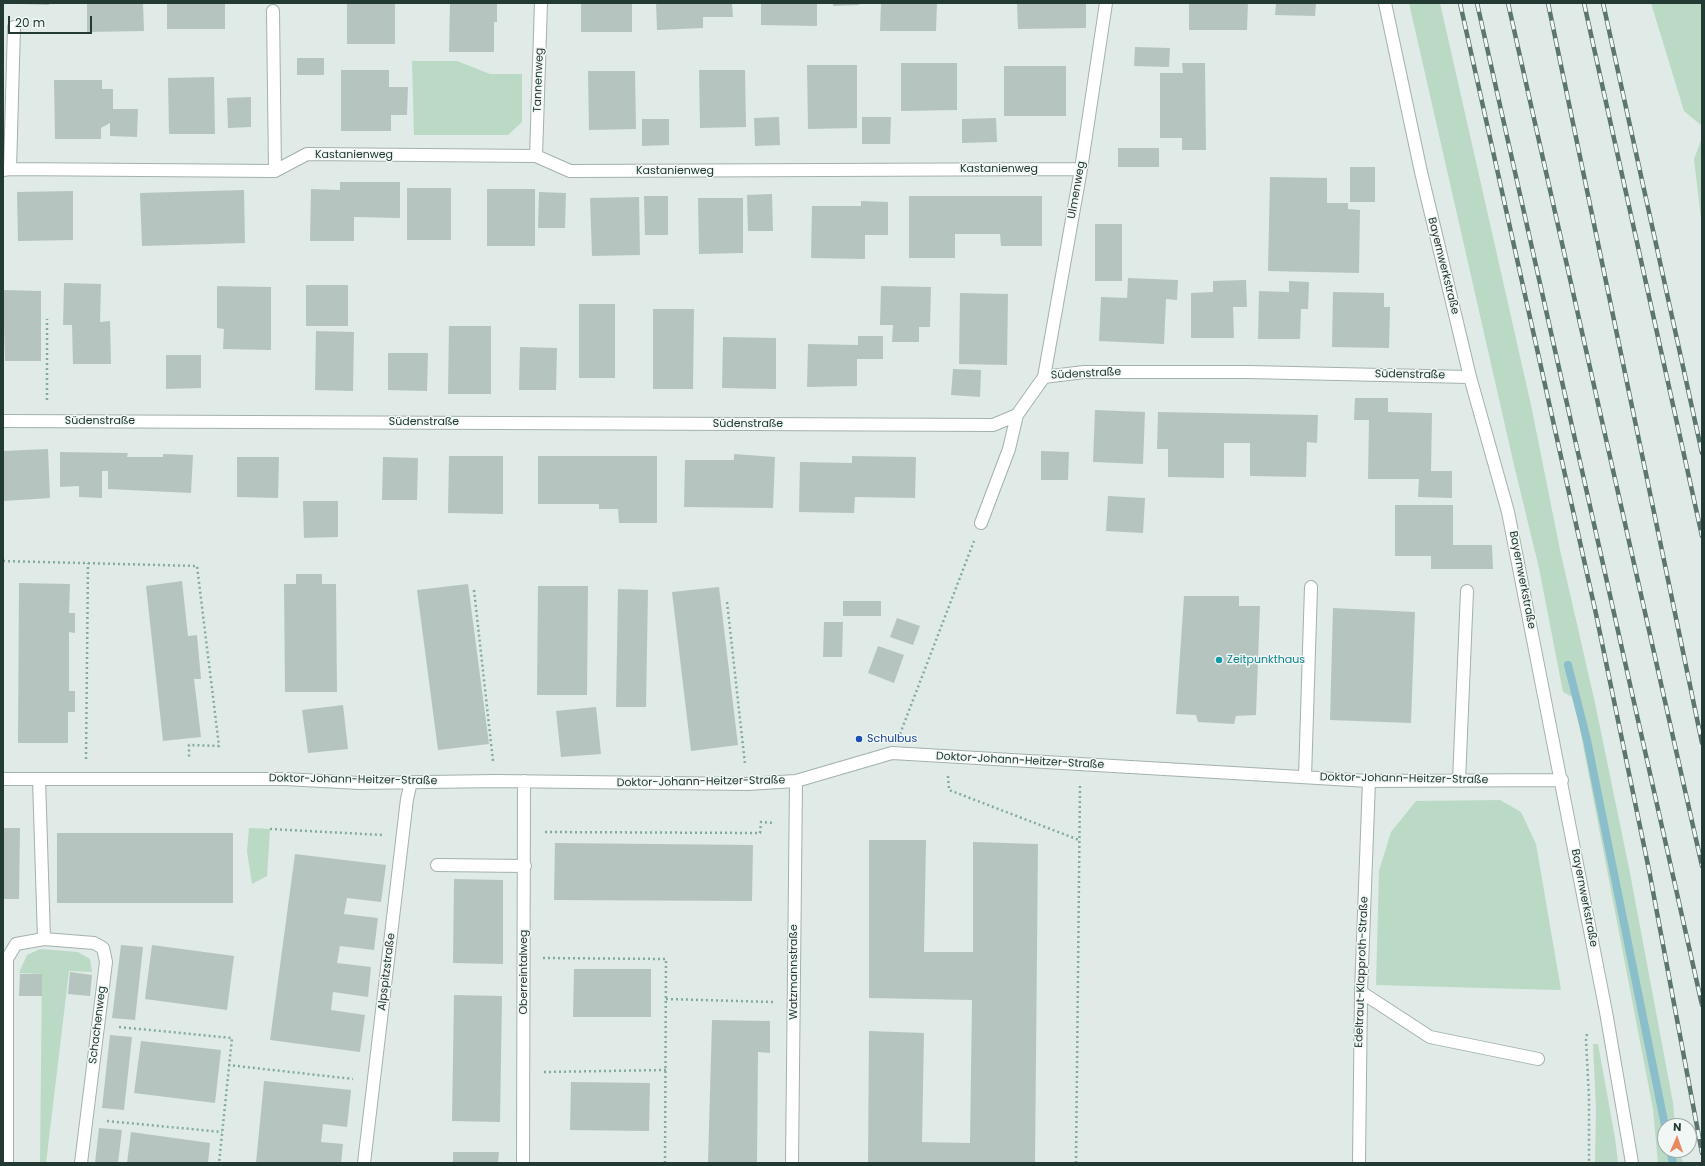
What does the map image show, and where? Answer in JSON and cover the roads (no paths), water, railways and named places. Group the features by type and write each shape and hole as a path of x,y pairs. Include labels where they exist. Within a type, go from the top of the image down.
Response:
{"street":[{"name":"Tannenweg","path":"536,156 542,3"},
{"name":"Ulmenweg","path":"1044,376 1081,169 1106,3"},
{"name":"Bayernwerkstraße","path":"1385,3 1421,172 1470,377 1508,512 1562,780 1620,1088 1632,1163"},
{"path":"274,12 275,170"},
{"name":"Kastanienweg","path":"14,27 6,169 275,170 307,154 536,156 570,171 1081,169"},
{"name":"Südenstraße","path":"3,421 993,425 1017,414 1044,376 1084,372 1225,372 1470,377"},
{"path":"981,524 1009,449 1017,414"},
{"path":"1305,777 1311,587"},
{"path":"1459,781 1467,591"},
{"name":"Doktor-Johann-Heitzer-Straße","path":"3,779 285,779 359,783 524,781 747,784 796,781 892,753 1369,781 1562,780"},
{"path":"39,779 44,939"},
{"name":"Oberreintalweg","path":"523,1163 524,781"},
{"name":"Watzmannstraße","path":"792,1163 796,781"},
{"name":"Edeltraut-Klapproth-Straße","path":"1359,1163 1360,992 1369,781"},
{"name":"Alpspitzstraße","path":"364,1163 403,836 411,782"},
{"path":"437,865 524,866"},
{"name":"Schachenweg","path":"8,1163 7,959 16,944 44,939 94,943 103,948 106,962 81,1163"},
{"path":"1360,992 1430,1037 1538,1059"}],"waterway":[{"path":"1568,665 1587,740 1663,1118"},
{"path":"1672,1158 1673,1163"}],"railway":[{"path":"1460,3 1596,614 1649,870 1702,1153"},
{"path":"1477,3 1702,1005"},
{"path":"1508,3 1702,866"},
{"path":"1548,3 1702,743"},
{"path":"1584,3 1702,536"},
{"path":"1603,3 1702,453"}],"place":[{"name":"Zeitpunkthaus","path":"1219,660"},
{"name":"Schulbus","path":"859,739"}]}
